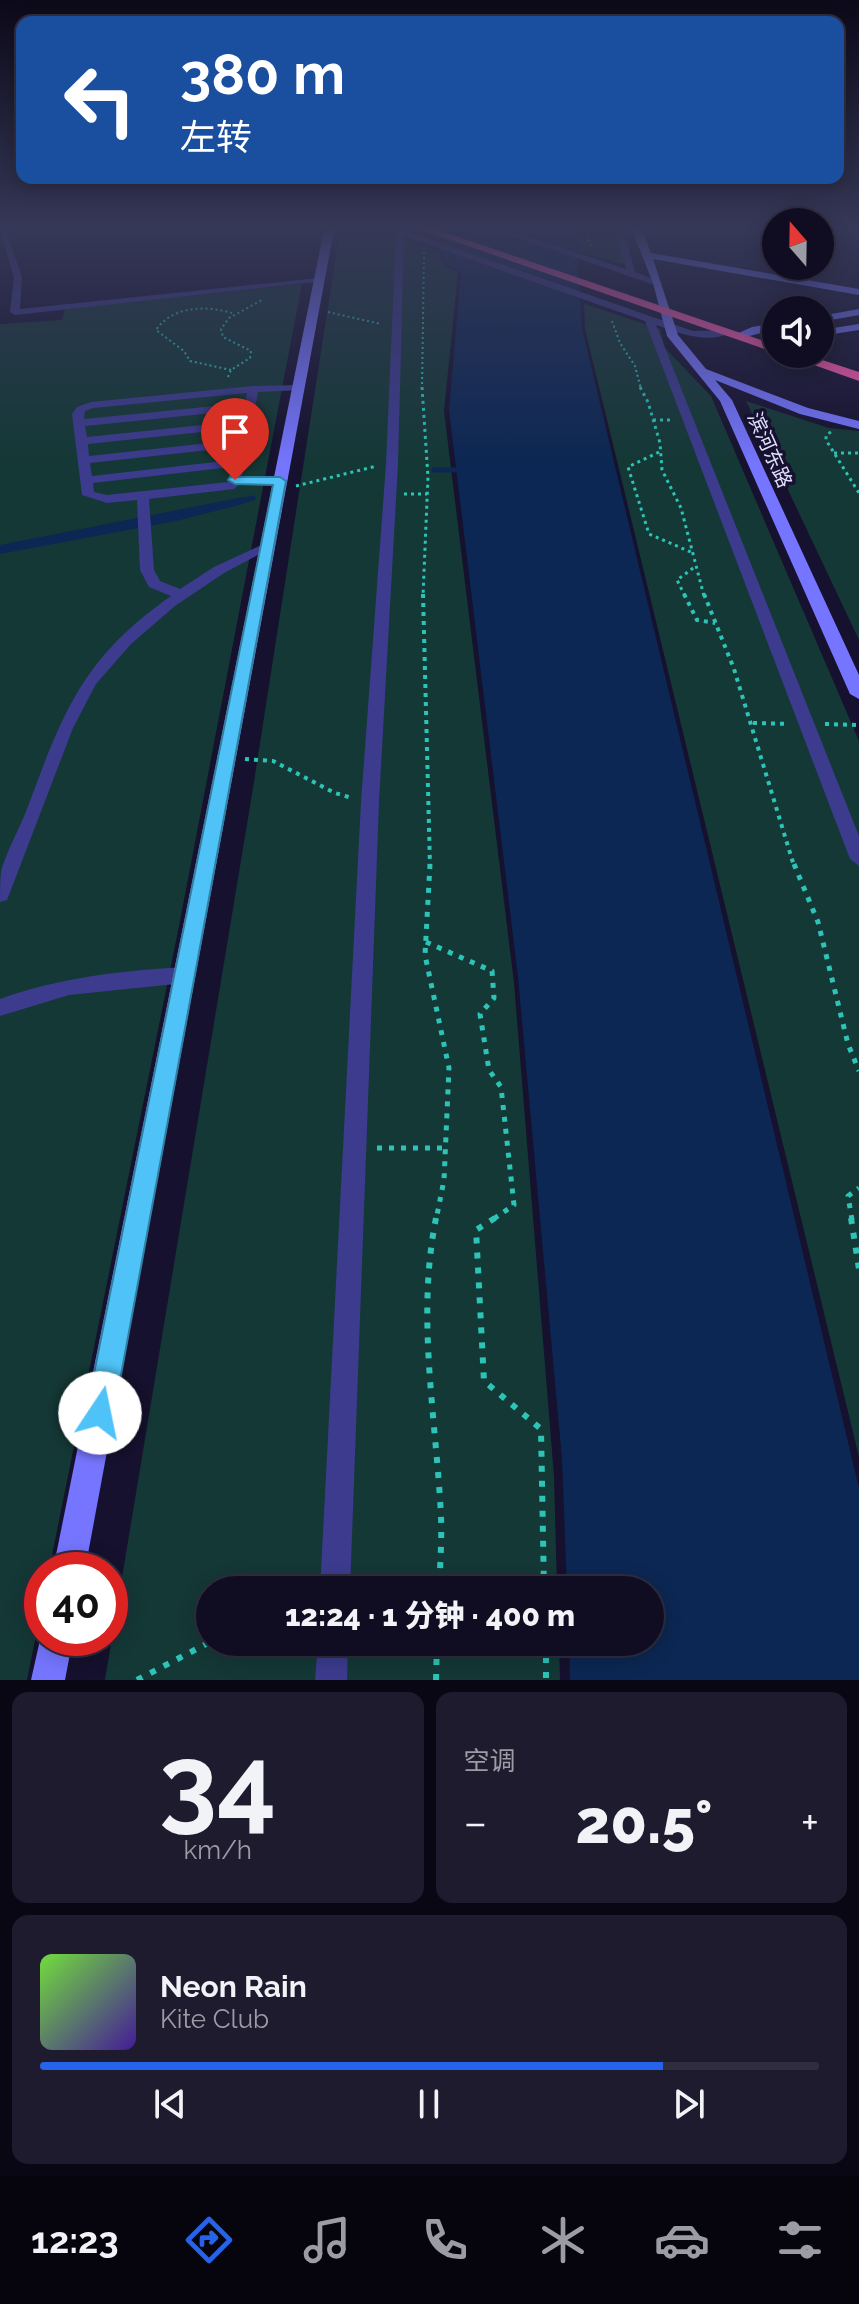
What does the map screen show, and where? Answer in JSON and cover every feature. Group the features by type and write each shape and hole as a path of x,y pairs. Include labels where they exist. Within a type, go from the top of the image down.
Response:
{"highway":[{"path":"641,308 694,328 762,341"},
{"path":"693,308 756,329 762,334"},
{"path":"834,355 859,363"},
{"path":"832,368 859,377"}],"street":[{"path":"15,308 15,312 50,308"},
{"path":"73,1552 314,308"},
{"path":"336,1576 370,802 392,464 396,308"},
{"path":"618,308 649,319 694,328"},
{"name":"滨河东路","path":"665,308 673,336 726,400 859,694"},
{"path":"834,316 859,312"},
{"path":"649,319 859,859"},
{"path":"834,331 859,327"},
{"path":"732,334 762,328"},
{"path":"700,369 738,387 859,425"},
{"path":"253,389 234,485 143,496 94,498 88,495 79,423 81,409 91,405 221,392 253,389 298,388"},
{"path":"79,423 249,406"},
{"path":"82,441 246,424"},
{"path":"84,460 242,443"},
{"path":"86,480 238,463"},
{"path":"235,480 279,486"},
{"path":"143,496 147,570 154,584 182,595"},
{"path":"0,895 58,743 90,682 134,635 182,595 235,560 268,546"},
{"path":"0,1008 38,993 98,980 185,975"},
{"path":"48,1680 53,1656"},
{"path":"331,1680 332,1656"}],"path":[{"path":"210,308 174,314 160,322 156,330 164,340 182,348 190,361 231,370"},
{"path":"215,308 236,314"},
{"path":"221,392 231,370 250,358 251,351 223,337 221,329 229,318 246,308"},
{"path":"316,308 395,326"},
{"path":"423,308 422,390 428,437 423,581 425,759 431,840 425,955 449,1068 444,1180 427,1262 427,1359 441,1518 439,1576"},
{"path":"606,313 635,366 660,443 662,470 681,508 696,566 752,723 796,872 818,922 848,1044 859,1071"},
{"path":"844,422 826,435 859,493"},
{"path":"659,452 628,467 649,534 693,553"},
{"path":"834,453 859,453"},
{"path":"279,486 392,464"},
{"path":"696,566 677,580 697,620 715,623"},
{"path":"227,758 273,761 335,793 370,802"},
{"path":"426,942 492,971 494,998 480,1014 489,1070 501,1087 514,1205 476,1230 484,1381 541,1429 544,1576"},
{"path":"354,1148 447,1148"},
{"path":"859,1188 848,1196 859,1269"},
{"path":"137,1680 196,1649"},
{"path":"436,1680 437,1656"},
{"path":"546,1656 546,1680"}],"green space":[{"path":"71,308 297,308 179,926 53,1552 24,1552 24,1656 32,1656 27,1680 0,1680 0,324 62,320 65,309"},
{"path":"328,308 454,308 444,411 514,983 554,1476 557,1576 196,1576 196,1656 559,1656 560,1680 105,1680 109,1656 128,1656 126,1552 253,788"},
{"path":"584,308 597,308 660,329 665,348 711,396 859,741 859,1457 585,329"},
{"path":"746,401 829,428 859,431 859,640"}],"water":[{"path":"458,308 581,308 582,328 859,1488 859,1680 570,1680 569,1656 664,1656 664,1576 566,1576 562,1459 518,977 449,410"},
{"path":"243,497 243,504 176,521 0,554 0,545"}],"waterway":[{"path":"434,470 464,470"},
{"path":"237,502 253,498"}],"route":[{"path":"100,1413 280,481 235,480"}]}
